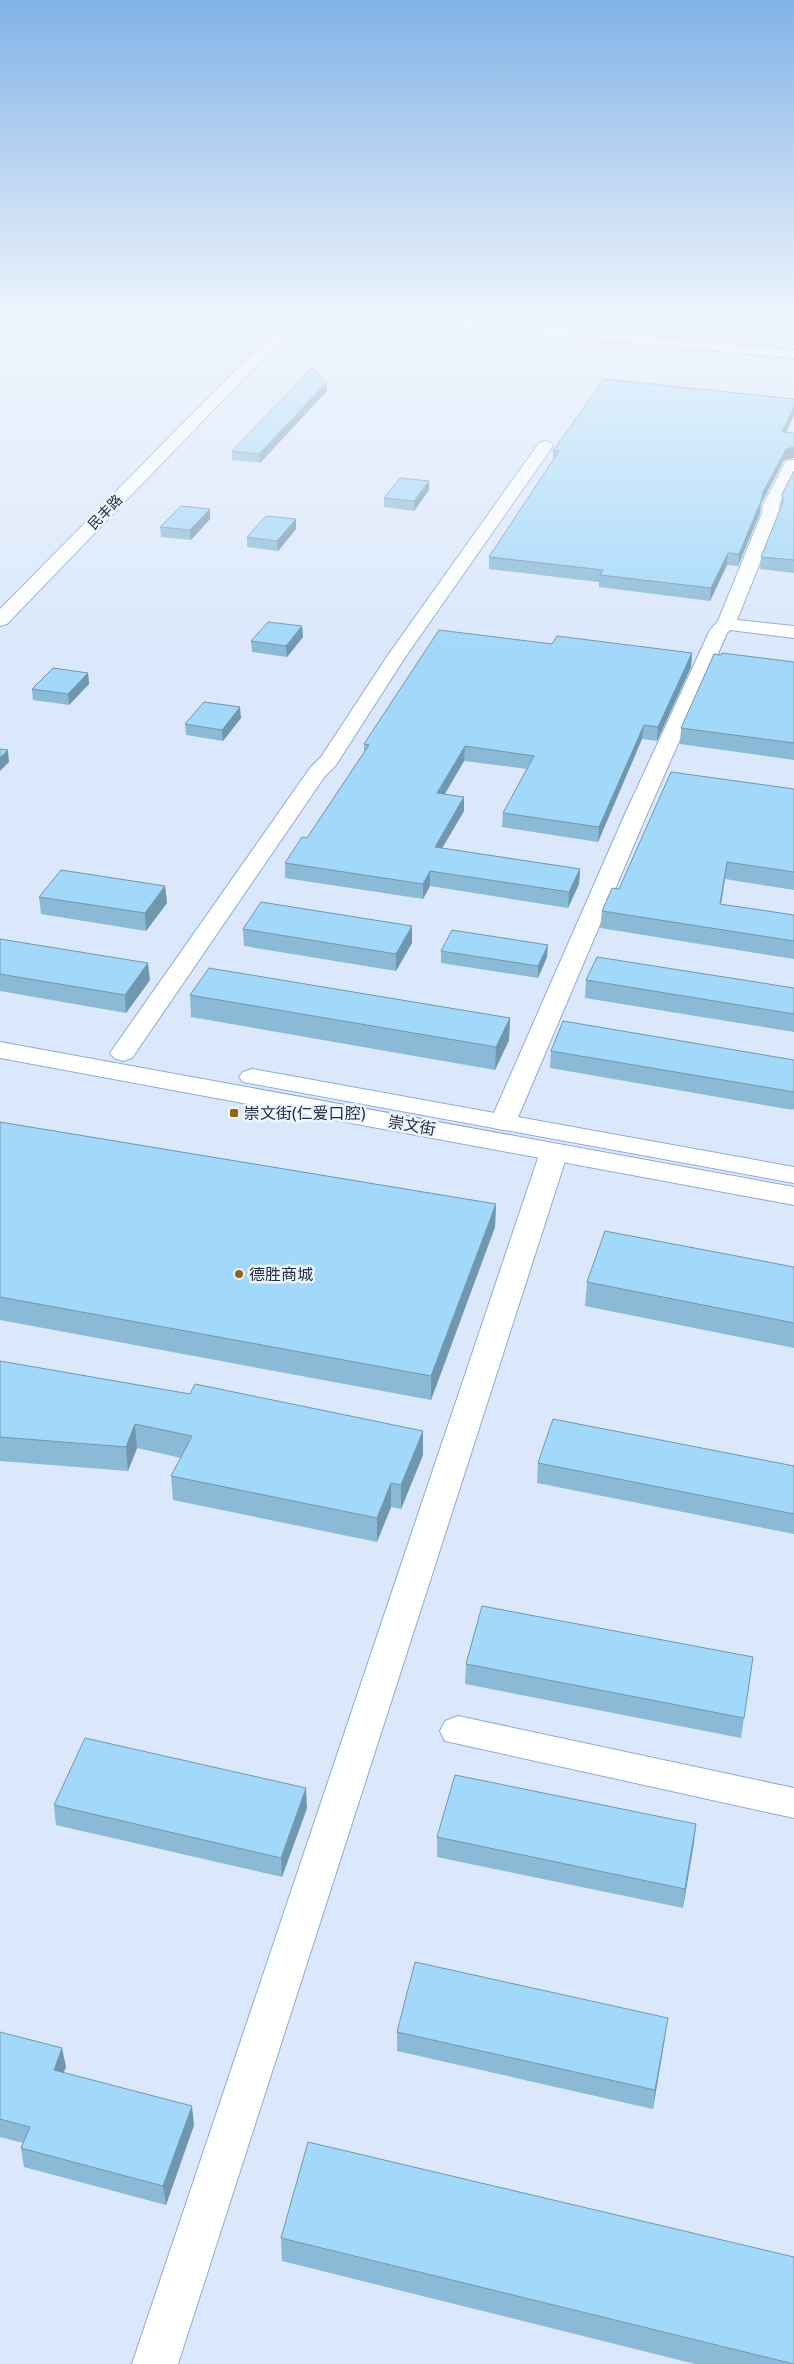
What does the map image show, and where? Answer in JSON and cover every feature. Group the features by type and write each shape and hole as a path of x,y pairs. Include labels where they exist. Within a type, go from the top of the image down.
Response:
{"street":[{"name":"民丰路","path":"0,620 186,429"},
{"path":"123,1053 317,772 329,761 395,659 545,446"},
{"path":"503,1122 599,894 718,630 726,624 771,513 771,505 792,464"},
{"path":"726,624 794,632"},
{"name":"崇文街","path":"0,1031 794,1175"},
{"name":"崇文街","path":"0,1050 794,1196"},
{"path":"155,2364 554,1152"},
{"path":"458,1731 794,1803"}],"building":[{"path":"253,429 282,429 259,454 232,451"},
{"path":"568,429 783,429 782,432 794,433 794,447 786,449 763,492 739,554 728,553 711,588 600,575 603,570 489,557 559,451 553,451"},
{"path":"794,471 794,560 761,557 783,502 782,494"},
{"path":"400,478 429,481 414,501 384,498"},
{"path":"181,506 210,509 190,530 160,527"},
{"path":"266,516 296,519 277,541 247,537"},
{"path":"268,622 302,626 286,646 251,641"},
{"path":"439,630 552,644 557,636 692,653 658,727 644,725 599,827 503,813 534,756 465,746 437,793 464,797 435,847 580,869 569,892 430,871 423,884 285,863 302,837 307,838 369,745 364,744"},
{"path":"722,653 794,662 794,743 681,728 714,654 721,655"},
{"path":"53,668 88,673 68,694 32,689"},
{"path":"204,702 240,707 222,730 185,724"},
{"path":"0,749 8,750 0,758"},
{"path":"671,772 794,789 794,872 727,862 720,904 794,915 794,941 602,911 612,888 619,889"},
{"path":"61,870 165,886 145,913 39,897"},
{"path":"261,902 412,926 396,954 243,929"},
{"path":"452,930 548,945 538,966 441,951"},
{"path":"0,939 148,963 125,995 0,974"},
{"path":"597,957 794,988 794,1014 586,980"},
{"path":"209,968 510,1018 496,1047 190,995"},
{"path":"563,1021 794,1060 794,1092 551,1051"},
{"name":"德胜商城","path":"0,1122 496,1204 431,1376 0,1297"},
{"path":"605,1231 794,1267 794,1323 587,1282"},
{"path":"0,1361 190,1394 195,1384 423,1431 401,1485 391,1483 377,1518 171,1476 192,1436 135,1424 126,1447 0,1437"},
{"path":"553,1419 794,1466 794,1514 538,1463"},
{"path":"482,1606 753,1657 744,1718 466,1664"},
{"path":"85,1738 306,1788 281,1858 54,1805"},
{"path":"455,1775 696,1824 685,1889 437,1837"},
{"path":"415,1962 668,2018 655,2090 397,2032"},
{"path":"0,2032 62,2048 54,2070 192,2106 163,2186 21,2148 30,2127 0,2119"},
{"path":"308,2142 794,2257 794,2364 281,2238"}],"place":[{"name":"崇文街(仁爱口腔)","path":"234,1113"},
{"name":"德胜商城","path":"239,1274"}]}
